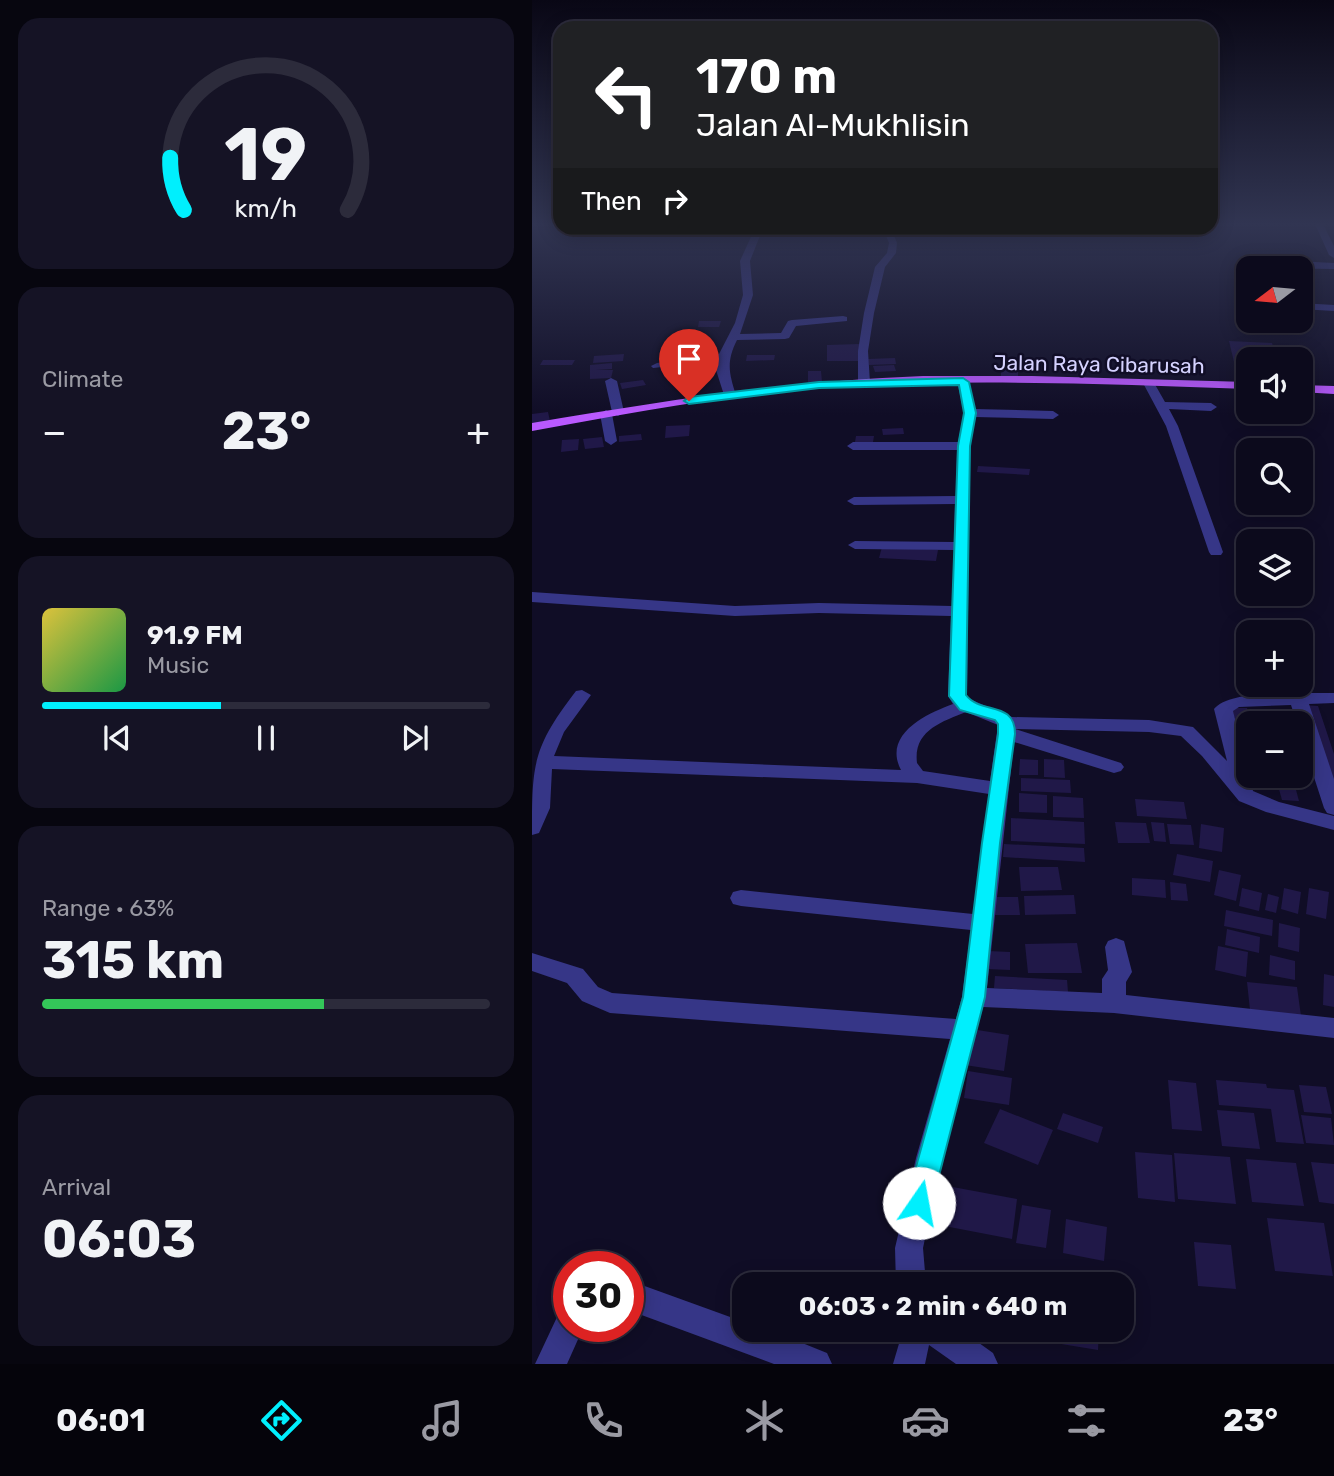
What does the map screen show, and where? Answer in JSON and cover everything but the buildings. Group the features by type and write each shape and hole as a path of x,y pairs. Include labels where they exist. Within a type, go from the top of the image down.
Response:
{"main road":[{"name":"Jalan Raya Cibarusah","path":"532,428 612,413 806,386 963,382 1236,386"},
{"path":"1313,389 1334,390"}],"street":[{"path":"730,395 722,370 723,358 727,345 734,337 747,300 746,288"},
{"path":"864,383 863,345 875,288"},
{"path":"1313,307 1334,308"},
{"path":"734,337 785,337 792,323 843,319"},
{"path":"657,366 723,358"},
{"path":"611,381 611,441"},
{"path":"910,1272 909,1248 929,1158 974,997 1007,729 1001,716 966,706 957,696 964,446 970,413 963,382"},
{"path":"1149,383 1172,426 1216,552"},
{"path":"1161,405 1211,407"},
{"path":"970,413 1053,415"},
{"path":"853,446 964,446"},
{"path":"854,501 962,500"},
{"path":"855,545 960,546"},
{"path":"532,597 735,611 819,608 960,611"},
{"path":"532,828 537,820 543,792 547,747 582,695"},
{"path":"1245,796 1223,709 1235,702 1334,698"},
{"path":"1298,699 1334,808"},
{"path":"917,777 908,768 906,759 913,732 922,723 966,706"},
{"path":"1007,729 1149,726 1186,731 1209,752 1245,796 1273,807 1334,823"},
{"path":"1007,729 1114,767"},
{"path":"545,762 917,777 998,789"},
{"path":"741,898 981,923"},
{"path":"1114,1003 1114,979 1120,972 1116,947"},
{"path":"532,962 575,976 590,994 610,1003 965,1030"},
{"path":"974,997 1114,1003 1334,1028"},
{"path":"644,1301 816,1364"},
{"path":"551,1364 561,1342"},
{"path":"909,1364 915,1342"},
{"path":"952,1342 982,1364"}],"route":[{"path":"689,401 819,385 963,382 970,413 964,446 957,696 966,706 1001,716 1007,723 1007,734 1000,771 974,997 919,1203"}]}
